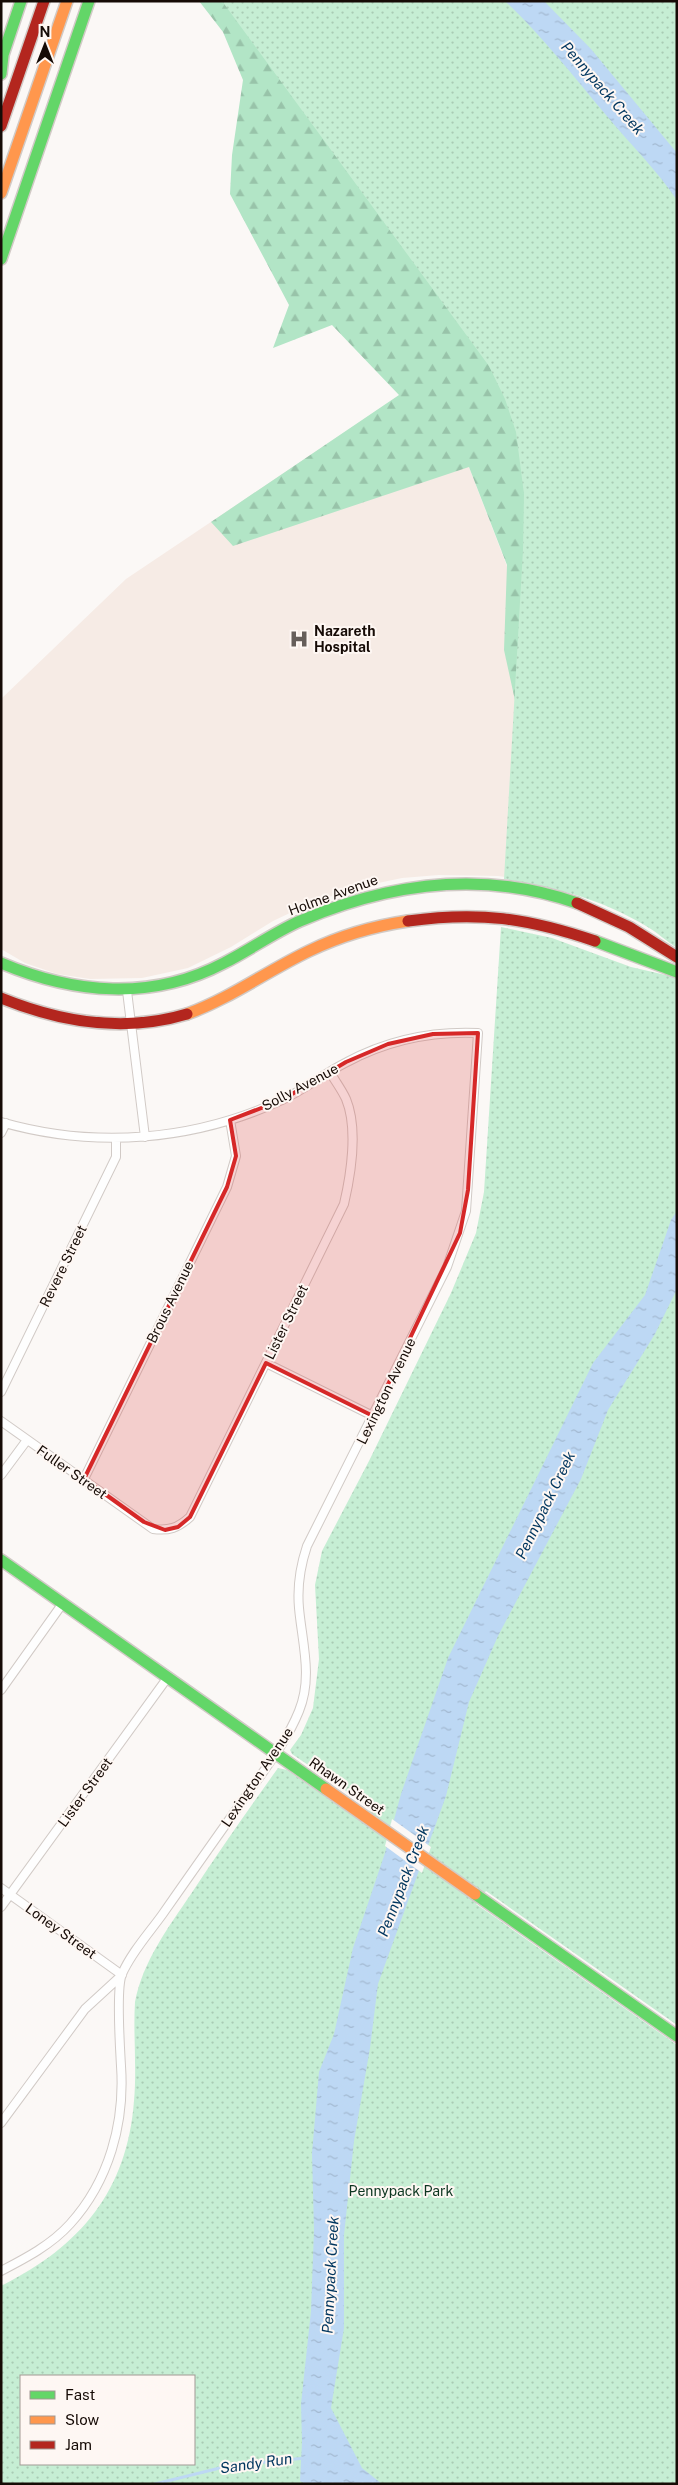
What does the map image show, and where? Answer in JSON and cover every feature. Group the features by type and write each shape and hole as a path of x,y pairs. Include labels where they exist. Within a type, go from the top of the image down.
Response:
{"main road":[{"path":"1,74 2,59 21,1"},
{"path":"1,126 44,1"},
{"path":"1,193 67,1"},
{"path":"1,259 89,1"},
{"name":"Holme Avenue","path":"1,964 65,986 91,990 127,991 170,983 193,976 224,963 271,935 347,903 386,891 420,885 479,884 542,892 594,908 631,928 677,957"},
{"path":"1,998 57,1017 91,1022 131,1024 154,1022 209,1007 244,989 297,957 354,933 390,924 441,917 507,918 553,928 677,972"},
{"name":"Rhawn Street","path":"1,1560 677,2036"}],"street":[{"path":"127,991 145,1136"},
{"name":"Solly Avenue","path":"4,1122 59,1134 116,1139 186,1132 230,1120 282,1100 368,1052 411,1038 433,1034 478,1033"},
{"name":"Lexington Avenue","path":"1,2271 28,2258 70,2224 89,2199 107,2164 119,2126 123,2093 120,2014 122,1975 145,1939 276,1754 300,1710 306,1681 306,1662 299,1608 300,1566 307,1546 447,1267 460,1233 468,1190 478,1033"},
{"name":"Lister Street","path":"144,1522 154,1529 165,1530 178,1527 190,1517 344,1204 349,1184 352,1125 346,1098 330,1072"},
{"name":"Brous Avenue","path":"84,1479 227,1187 236,1156 230,1120"},
{"path":"1,1133 4,1122"},
{"name":"Revere Street","path":"1,1392 116,1157 116,1139"},
{"path":"266,1363 373,1416"},
{"name":"Fuller Street","path":"1,1421 144,1522"},
{"path":"1,1475 27,1440"},
{"path":"1,1690 63,1603"},
{"name":"Lister Street","path":"1,1907 168,1677"},
{"name":"Loney Street","path":"1,1888 122,1975"},
{"path":"1,2122 85,2009 122,1975"}],"highlighted area":[{"path":"478,1033 468,1190 460,1233 373,1416 266,1363 190,1517 178,1527 165,1530 144,1522 84,1479 227,1187 236,1156 230,1120 282,1100 346,1062 388,1044 433,1034"}],"shaded area":[{"name":"Nazareth Hospital","path":"400,395 469,467 572,736 541,882 498,876 439,875 402,878 364,886 313,902 273,921 231,947 188,968 142,978 90,979 57,974 25,963 1,949 1,699 126,579"}],"green space":[{"path":"199,1 505,1 607,117 516,705 504,650 507,565 469,467 233,546 211,522 399,395 332,325 273,348 289,305 230,194 232,155 243,80 223,32"},
{"path":"222,1 677,1 677,948 646,926 595,901 559,890 504,879 523,550 524,494 516,432 505,399 489,366"},
{"name":"Pennypack Park","path":"501,927 552,938 631,967 670,976 677,967 677,2025 486,1891 476,1904 677,2045 677,2484 1,2484 1,2286 55,2253 76,2234 95,2212 110,2189 122,2162 130,2133 135,2076 135,2002 144,1973 157,1945 278,1768 287,1770 363,1823 371,1808 292,1754 290,1750 301,1735 313,1708 319,1659 315,1585 322,1551 369,1461 451,1293 476,1233 484,1192"}],"water":[{"name":"Pennypack Creek","path":"505,1 544,1 591,49 677,153 677,200 652,167 557,56"},
{"name":"Pennypack Creek","path":"677,1211 677,1289 655,1334 608,1410 581,1479 498,1636 469,1702 446,1796 378,1984 370,2048 354,2141 344,2235 344,2328 331,2408 362,2468 382,2484 306,2484 300,2481 301,2404 311,2311 314,2230 312,2153 319,2072 334,2034 353,1948 385,1853 401,1794 448,1658 593,1363 645,1295 671,1220"}],"pier":[{"path":"392,1819 431,1847 422,1873 385,1846"}],"waterway":[{"name":"Sandy Run","path":"155,2484 228,2466 305,2458"}],"traffic: fast":[{"path":"1,61 21,1"},
{"path":"1,259 89,1"},
{"path":"1,74 3,56"},
{"path":"1,963 29,973 85,987 141,988 197,975 234,958 300,921 334,908 402,890 437,885 472,884 542,893 577,903"},
{"path":"595,941 677,972"},
{"path":"1,1560 326,1789"},
{"path":"475,1894 677,2036"}],"traffic: slow":[{"path":"1,193 67,1"},
{"path":"187,1014 219,1000 321,946 357,932 408,921"},
{"path":"326,1789 475,1894"}],"traffic: jam":[{"path":"1,126 44,1"},
{"path":"577,903 629,927 677,957"},
{"path":"408,921 458,917 503,919 547,927 595,941"},
{"path":"1,998 46,1013 92,1022 140,1023 187,1014"}],"place":[{"name":"Nazareth Hospital","path":"299,639"}]}
